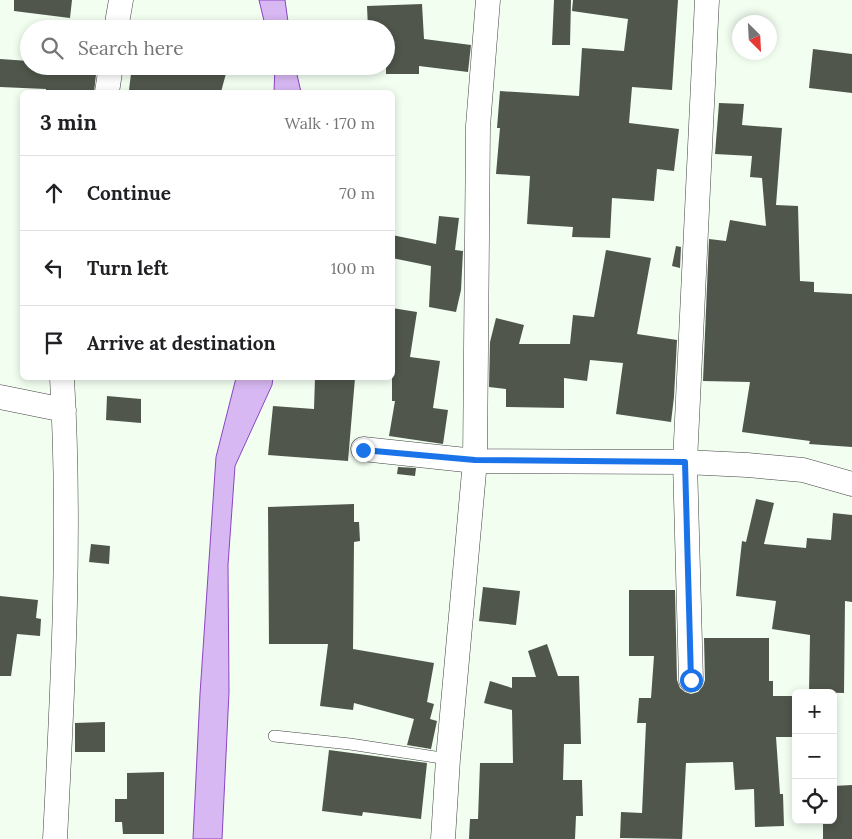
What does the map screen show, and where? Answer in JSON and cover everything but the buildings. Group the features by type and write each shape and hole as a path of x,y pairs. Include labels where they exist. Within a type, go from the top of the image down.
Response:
{"street":[{"path":"118,20 121,0"},
{"path":"443,839 448,759 475,460 478,126 488,0"},
{"path":"691,680 685,462 707,0"},
{"path":"107,90 110,75"},
{"path":"55,839 65,645 66,473 62,380"},
{"path":"0,397 64,410"},
{"path":"363,450 475,460 747,464 803,470 852,484"}],"lane":[{"path":"274,736 350,744 448,759"}],"shaded area":[{"path":"259,0 285,0 288,20 264,20"},
{"path":"275,75 297,75 301,90 274,90"},
{"path":"235,380 273,380 235,466 228,565 229,692 222,839 193,839 200,694 216,457"}],"route":[{"path":"363,450 475,460 685,462 691,680"}]}
